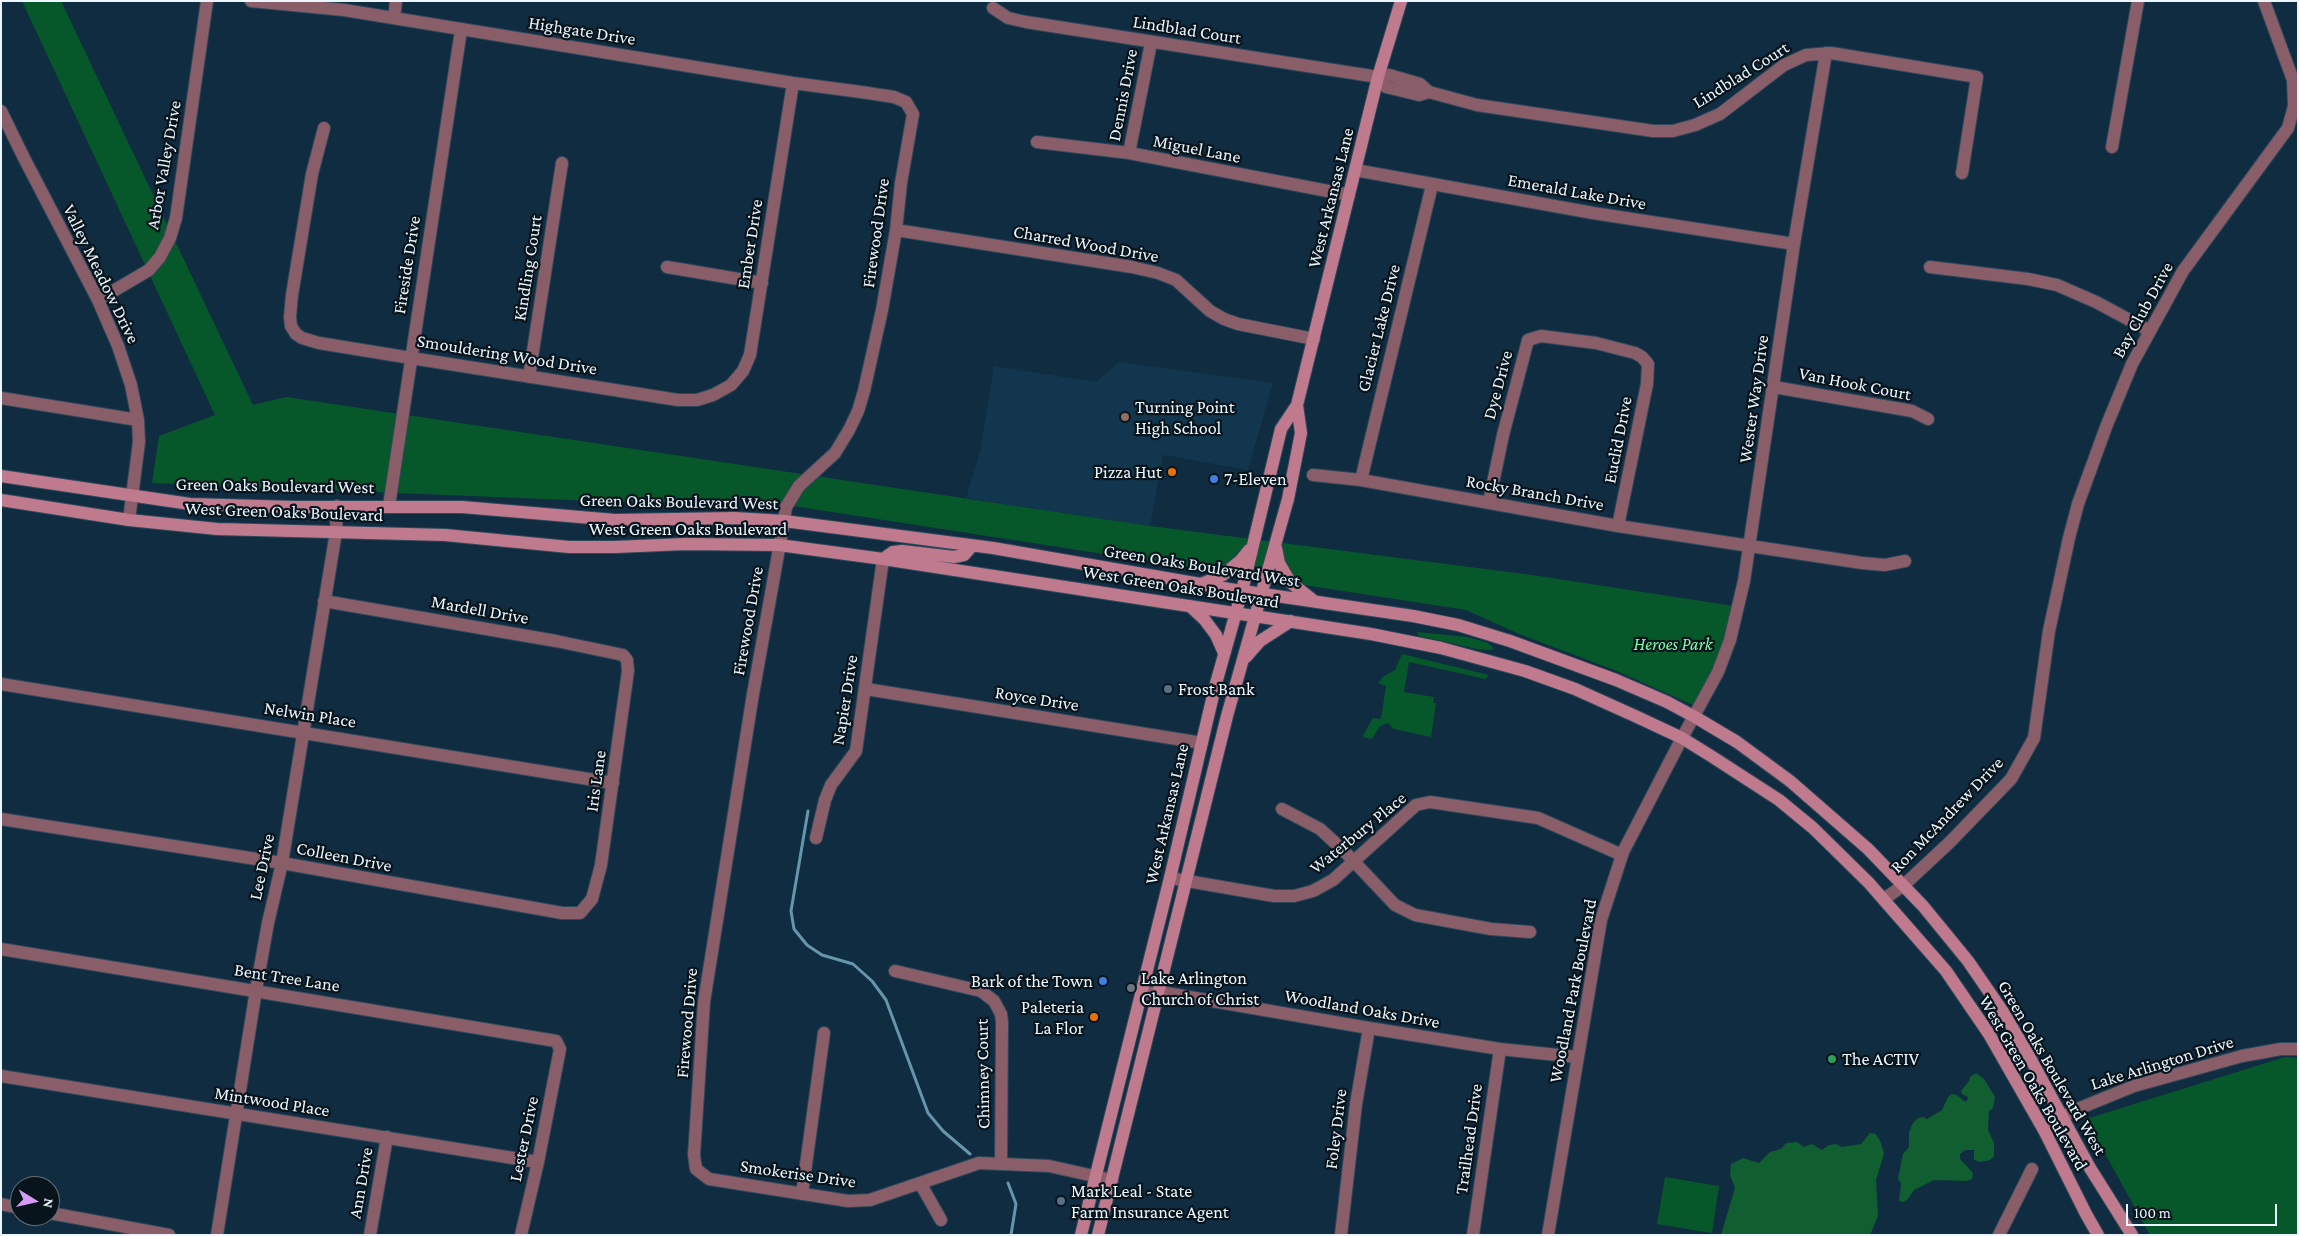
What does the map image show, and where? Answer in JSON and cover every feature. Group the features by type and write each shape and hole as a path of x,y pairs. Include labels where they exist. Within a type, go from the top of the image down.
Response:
{"main road":[{"name":"West Arkansas Lane","path":"1081,1235 1281,429 1297,405 1378,77 1401,1"},
{"name":"West Arkansas Lane","path":"1098,1235 1160,992 1227,716 1276,544 1291,483 1300,433 1297,405"},
{"name":"Green Oaks Boulevard West","path":"1,476 190,504 462,507 615,520 734,518 784,521 972,546 1261,594 1412,616 1458,625 1510,641 1616,680 1667,702 1695,717 1737,742 1790,781 1868,849 1904,886 1968,962 1993,998 2029,1056 2090,1168 2132,1235"},
{"name":"West Green Oaks Boulevard","path":"1,500 129,520 217,529 445,535 569,547 615,548 685,544 779,545 1291,621 1380,636 1500,662 1576,690 1682,738 1778,800 1812,828 1884,899 1946,971 1989,1034 2045,1132 2098,1235"},
{"path":"1200,584 1212,580 1232,568 1241,560 1254,541"},
{"path":"1276,544 1279,563 1290,582 1314,601"},
{"path":"883,559 893,552 902,551 954,557 964,555 972,546"},
{"path":"1190,606 1204,618 1216,635 1224,653"},
{"path":"1244,659 1260,641 1291,621"},
{"path":"1500,662 1510,641"},
{"path":"1186,810 1203,814"}],"street":[{"name":"Arbor Valley Drive","path":"98,300 149,270 160,257 170,238 176,218 207,1"},
{"name":"Highgate Drive","path":"251,1 344,10 793,83 894,97 906,102"},
{"path":"394,18 396,1"},
{"path":"2112,147 2138,1"},
{"name":"Bay Club Drive","path":"2044,661 2069,538 2078,504 2106,427 2132,364 2183,271 2288,128 2294,106 2293,80 2264,1"},
{"name":"Lindblad Court","path":"994,8 1008,18 1026,22 1378,77 1386,88 1419,95 1429,92 1477,105 1653,131 1673,131 1695,125 1720,114 1784,65 1806,55 1826,53 1977,77 1962,173"},
{"name":"Fireside Drive","path":"388,506 461,30"},
{"name":"Dennis Drive","path":"1129,154 1151,43"},
{"name":"Wester Way Drive","path":"1682,738 1718,672 1730,640 1750,546 1794,244 1826,53"},
{"name":"Ember Drive","path":"713,395 731,385 743,371 750,355 793,83"},
{"name":"Firewood Drive","path":"701,1174 696,1169 694,1155 704,1002 753,694 786,507 799,486 834,452 858,411 882,310 896,230 912,114 906,102"},
{"name":"Valley Meadow Drive","path":"1,111 98,300 118,346 138,420 139,442 129,520"},
{"name":"Smouldering Wood Drive","path":"324,128 312,174 292,295 291,326 296,334 302,338 319,343 678,400 697,400 713,395"},
{"name":"Miguel Lane","path":"1037,142 1129,154 1349,195"},
{"name":"Kindling Court","path":"529,377 562,163"},
{"name":"Emerald Lake Drive","path":"1355,170 1432,185 1794,244"},
{"name":"Glacier Lake Drive","path":"1362,480 1432,185"},
{"name":"Charred Wood Drive","path":"896,230 1132,267 1158,273 1176,280 1210,311 1224,319 1238,324 1314,339"},
{"path":"667,267 762,283"},
{"path":"1930,268 2028,279 2057,285 2096,302 2150,331"},
{"name":"Dye Drive","path":"1489,502 1503,435 1528,340 1541,336 1596,344 1635,354 1647,362"},
{"name":"Euclid Drive","path":"1618,526 1649,373 1647,362"},
{"name":"Van Hook Court","path":"1774,387 1912,411 1928,419"},
{"path":"1,398 138,420"},
{"name":"Rocky Branch Drive","path":"1313,475 1362,480 1618,526 1862,563 1885,565 1905,561"},
{"name":"Lee Drive","path":"217,1235 256,990 268,923 282,863 336,532 337,506"},
{"name":"Napier Drive","path":"816,838 825,800 831,785 856,751 883,559"},
{"name":"Mardell Drive","path":"324,601 614,652 623,655 626,660"},
{"name":"Iris Lane","path":"588,906 592,899 601,865 628,679 626,660"},
{"name":"Ron McAndrew Drive","path":"1884,899 1904,886 1950,842 2011,779 2024,760 2034,738 2044,661"},
{"name":"Nelwin Place","path":"1,684 613,783"},
{"name":"Royce Drive","path":"866,689 1202,743"},
{"name":"Woodland Park Boulevard","path":"1548,1235 1601,920 1622,855 1682,738"},
{"name":"Waterbury Place","path":"1170,878 1274,896 1294,896 1313,891 1332,880 1416,805 1430,802 1538,818 1622,855"},
{"path":"1282,809 1320,829 1395,905 1415,915 1491,929 1530,932"},
{"name":"Colleen Drive","path":"1,819 282,863 562,914 577,914 588,906"},
{"name":"Bent Tree Lane","path":"1,949 552,1039 560,1046 560,1049"},
{"name":"Chimney Court","path":"895,971 982,991 994,1001 1001,1014 1002,1022 1001,1162"},
{"name":"Woodland Oaks Drive","path":"1141,994 1160,992 1500,1049 1577,1057"},
{"name":"Foley Drive","path":"1341,1235 1356,1104 1369,1028"},
{"path":"802,1194 824,1032"},
{"name":"Lester Drive","path":"521,1235 538,1162 560,1049"},
{"name":"Trailhead Drive","path":"1473,1235 1500,1049"},
{"name":"Lake Arlington Drive","path":"2045,1132 2062,1117 2075,1110 2138,1085 2242,1056 2281,1049 2298,1049"},
{"name":"Mintwood Place","path":"1,1076 538,1162"},
{"name":"Ann Drive","path":"370,1235 386,1137"},
{"name":"Smokerise Drive","path":"701,1174 709,1179 848,1202 870,1200 979,1163 1001,1162 1049,1166 1112,1180"},
{"path":"1999,1235 2032,1168"},
{"path":"920,1183 941,1220"},
{"path":"60,1215 169,1235"}],"shaded area":[{"name":"Turning Point High School","path":"1119,362 1273,383 1248,470 1163,455 1150,526 966,498 980,451 994,366 1096,382"}],"green space":[{"name":"Heroes Park","path":"22,1 61,1 253,405 286,397 1150,526 1532,575 1734,606 1728,636 1714,671 1693,705 1617,671 1519,634 1466,610 761,501 618,502 152,483 159,436 215,415"},
{"path":"1417,632 1468,637 1488,643 1494,649 1477,649 1419,636"},
{"path":"1402,654 1489,675 1485,679 1409,662 1404,692 1434,697 1433,703 1436,703 1431,737 1394,729 1388,723 1380,726 1372,739 1362,737 1373,718 1381,719 1386,686 1378,683 1384,676 1395,670"},
{"path":"2285,1057 2298,1058 2298,1235 2150,1235 2086,1119"},
{"path":"1976,1073 1984,1079 1995,1097 1993,1108 1989,1111 1988,1130 1994,1143 1994,1156 1990,1160 1980,1162 1974,1160 1974,1150 1965,1150 1960,1154 1960,1159 1973,1173 1972,1179 1967,1181 1934,1180 1914,1190 1908,1199 1903,1202 1899,1201 1901,1184 1898,1178 1903,1154 1909,1147 1909,1132 1913,1123 1918,1118 1924,1117 1927,1119 1942,1110 1948,1097 1952,1094 1967,1101 1968,1097 1962,1094 1961,1091 1970,1077"},
{"path":"1870,1133 1876,1134 1884,1154 1876,1180 1878,1216 1870,1235 1721,1235 1735,1188 1730,1175 1731,1164 1743,1158 1759,1163 1770,1152 1781,1149 1786,1143 1797,1142 1804,1147 1812,1144 1822,1150 1829,1145 1836,1144 1842,1147 1861,1144"},
{"path":"1665,1177 1719,1186 1712,1233 1657,1224"}],"waterway":[{"path":"808,811 791,911 794,929 807,945 822,955 853,964 872,981 886,1000 928,1113 943,1131 970,1154"},
{"path":"1008,1183 1016,1204 1011,1235"}],"place":[{"name":"Turning Point High School","path":"1125,417"},
{"name":"Pizza Hut","path":"1172,472"},
{"name":"7-Eleven","path":"1214,479"},
{"name":"Frost Bank","path":"1168,689"},
{"name":"Bark of the Town","path":"1103,981"},
{"name":"Lake Arlington Church of Christ","path":"1131,988"},
{"name":"Paleteria La Flor","path":"1094,1017"},
{"name":"The ACTIV","path":"1832,1059"},
{"name":"Mark Leal - State Farm Insurance Agent","path":"1061,1201"}]}
